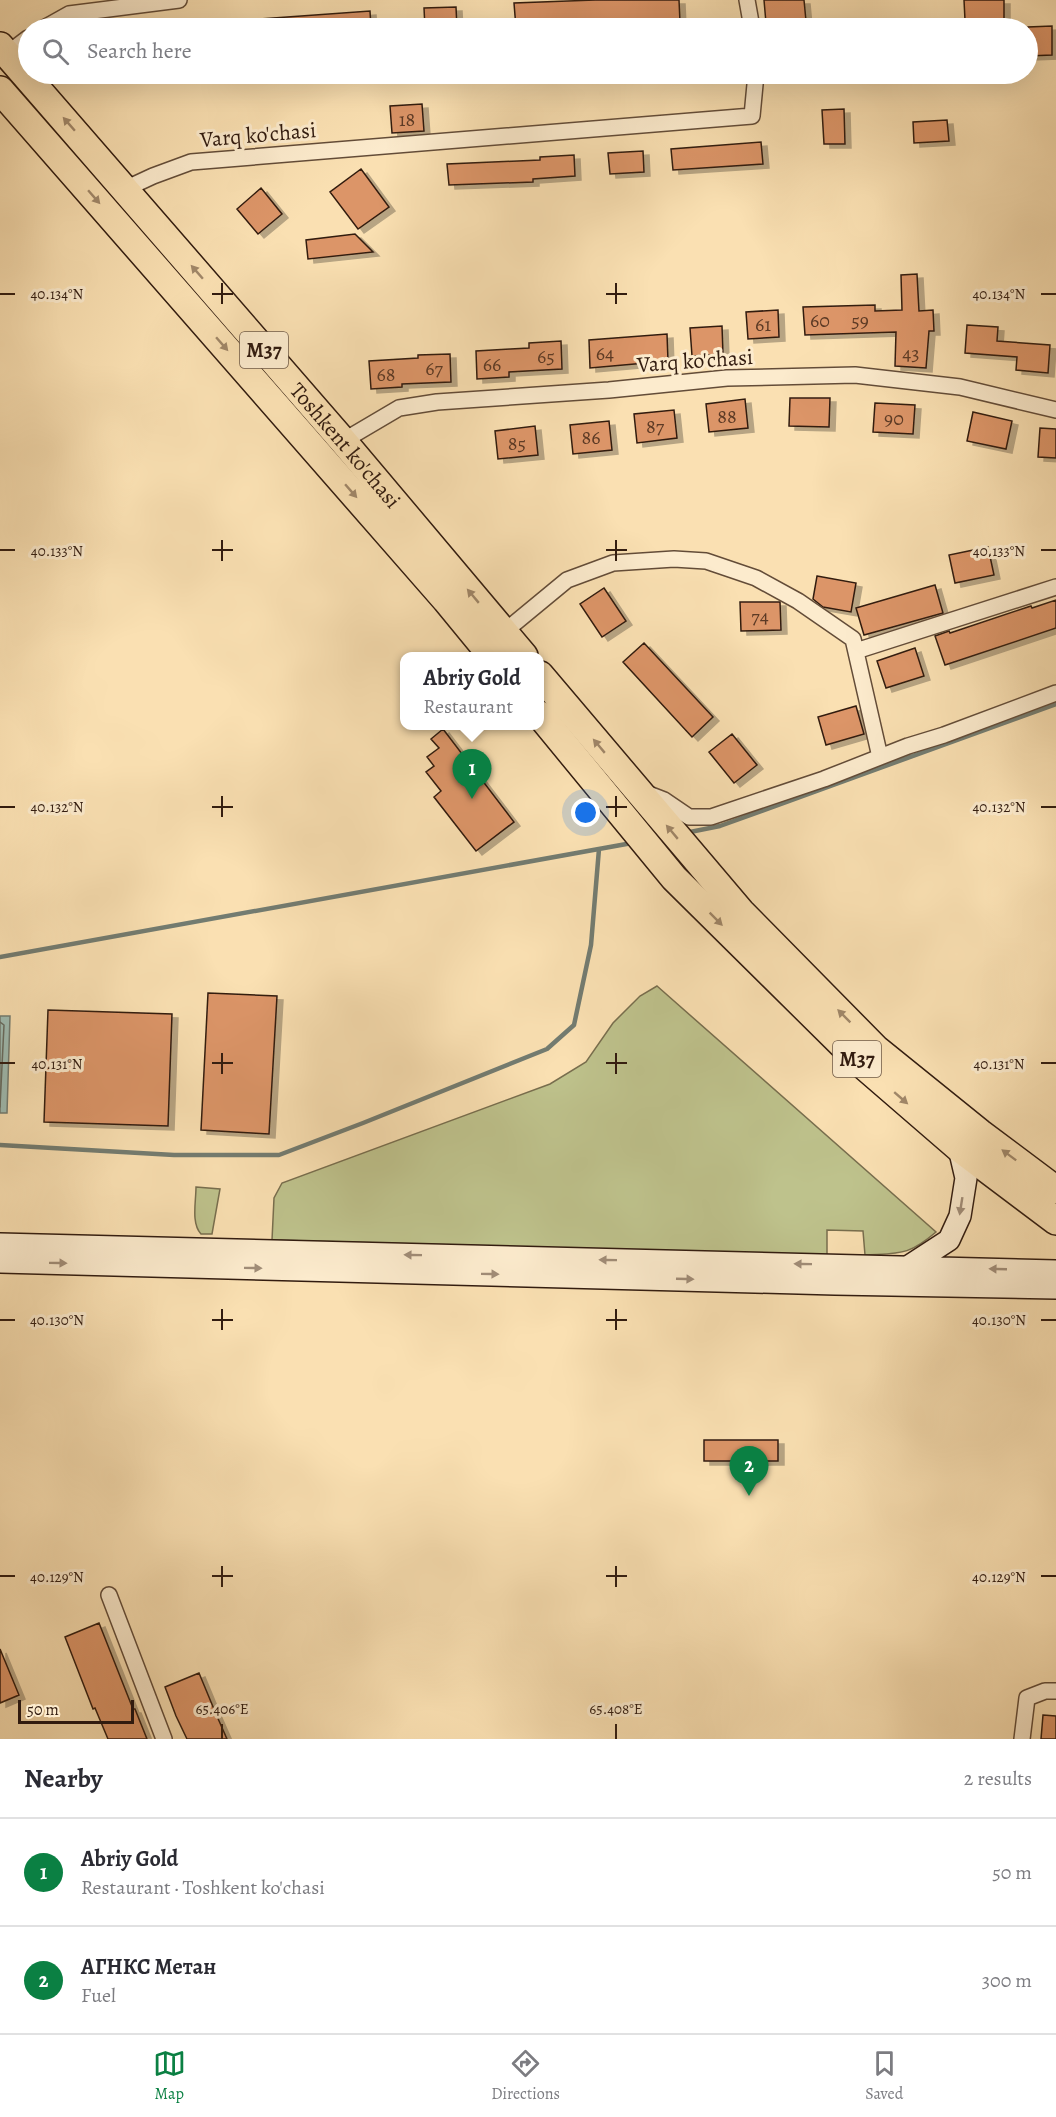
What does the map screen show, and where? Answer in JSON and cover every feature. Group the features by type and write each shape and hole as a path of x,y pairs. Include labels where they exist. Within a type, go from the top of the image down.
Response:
{"highway":[{"name":"Toshkent ko'chasi","path":"4,50 18,66"},
{"name":"Toshkent ko'chasi","path":"34,84 343,441 520,652"},
{"name":"Toshkent ko'chasi","path":"0,90 438,591 488,652"},
{"name":"M37","path":"544,680 741,912 876,1049 980,1133 1056,1190"},
{"name":"M37","path":"544,720 674,878 863,1065 959,1148 1056,1221"}],"main road":[{"path":"909,1266 950,1239 960,1216 966,1178 959,1148"},
{"path":"0,1244 1056,1271"},
{"path":"0,1262 1056,1288"}],"street":[{"path":"62,18 69,14 180,0"},
{"path":"747,0 750,18"},
{"path":"4,50 18,43"},
{"name":"Varq ko'chasi","path":"125,189 191,162 752,116 755,84"},
{"name":"Varq ko'chasi","path":"343,441 399,408 437,402 609,390 727,378 855,375 960,387 1056,410"},
{"path":"504,632 567,580 613,563 674,559 706,561 756,578 798,601 853,639 880,757"},
{"path":"856,651 1056,587"},
{"path":"637,790 664,800 689,817 711,817 824,779 1056,693"},
{"path":"109,1595 164,1739"},
{"path":"1022,1739 1027,1698 1045,1691 1056,1691"}],"green space":[{"path":"657,986 936,1232 903,1252 865,1255 863,1231 827,1230 827,1255 272,1240 274,1198 282,1183 550,1084 586,1062 613,1023 640,996"},
{"path":"196,1187 220,1189 212,1234 201,1234 196,1224"}],"water":[{"path":"0,1016 10,1016 7,1113 0,1113"}],"building":[{"path":"679,0 680,18 515,18 514,3"},
{"path":"764,0 804,0 806,18 766,18"},
{"path":"964,0 1004,0 1004,18 965,18"},
{"path":"456,7 457,18 424,18 424,8"},
{"path":"370,11 370,18 274,18"},
{"path":"1052,26 1052,55 1038,56 1038,27"},
{"path":"422,104 424,131 392,133 390,106"},
{"path":"844,109 845,144 824,144 822,110"},
{"path":"947,120 949,141 914,143 913,122"},
{"path":"761,142 763,164 673,170 671,149"},
{"path":"643,151 644,172 610,174 608,153"},
{"path":"574,155 575,176 533,179 533,182 449,185 447,164 540,160 540,157"},
{"path":"361,169 389,207 358,229 330,192"},
{"path":"261,188 282,214 258,234 237,209"},
{"path":"355,234 373,252 308,259 306,240"},
{"path":"917,274 919,311 933,310 934,331 929,331 926,368 895,366 896,332 805,335 803,307 875,305 875,311 902,310 901,275"},
{"path":"778,310 779,337 748,339 746,312"},
{"path":"967,325 998,327 997,341 1050,345 1048,373 1016,370 1017,357 965,353"},
{"path":"722,326 723,354 692,356 690,328"},
{"path":"667,334 668,361 590,368 589,340"},
{"path":"561,341 562,369 509,372 509,377 477,379 476,351 529,348 529,343"},
{"path":"450,354 451,382 402,384 402,387 371,389 369,361"},
{"path":"790,398 830,398 829,427 789,426"},
{"path":"745,399 748,428 709,432 706,404"},
{"path":"875,403 915,405 913,434 873,432"},
{"path":"674,410 677,438 637,443 634,414"},
{"path":"973,412 1012,421 1006,449 967,441"},
{"path":"609,421 612,450 573,454 570,425"},
{"path":"535,426 538,455 498,459 495,431"},
{"path":"1040,428 1056,429 1056,458 1038,457"},
{"path":"988,547 994,575 955,583 949,555"},
{"path":"817,576 856,583 851,612 823,607 813,599"},
{"path":"935,585 943,613 864,635 856,608"},
{"path":"604,588 626,621 602,637 580,604"},
{"path":"1056,600 1056,628 945,665 935,636"},
{"path":"740,602 780,602 781,630 741,631"},
{"path":"644,643 713,717 692,737 623,662"},
{"path":"915,648 924,676 886,688 877,661"},
{"path":"856,706 864,734 826,745 818,717"},
{"path":"444,730 514,822 476,851 434,797 441,791 426,772 434,766 427,757 439,748 431,739"},
{"path":"732,734 757,765 734,783 709,752"},
{"path":"208,993 277,996 269,1134 201,1130"},
{"path":"48,1010 172,1014 168,1126 44,1122"},
{"path":"704,1440 778,1440 778,1461 704,1461"},
{"path":"99,1623 147,1739 108,1739 95,1708 93,1709 65,1637"},
{"path":"0,1649 19,1695 0,1703"},
{"path":"199,1673 227,1739 187,1739 176,1716 165,1687"},
{"path":"1043,1715 1056,1716 1056,1739 1041,1739"}],"waterway":[{"path":"685,833 720,826 1056,704"},
{"path":"0,957 632,843"},
{"path":"0,1145 174,1155 279,1155 547,1049 574,1025 591,945 599,849"}],"place":[{"name":"Abriy Gold","path":"472,799"},
{"name":"АГНКС Метан","path":"749,1496"}]}
